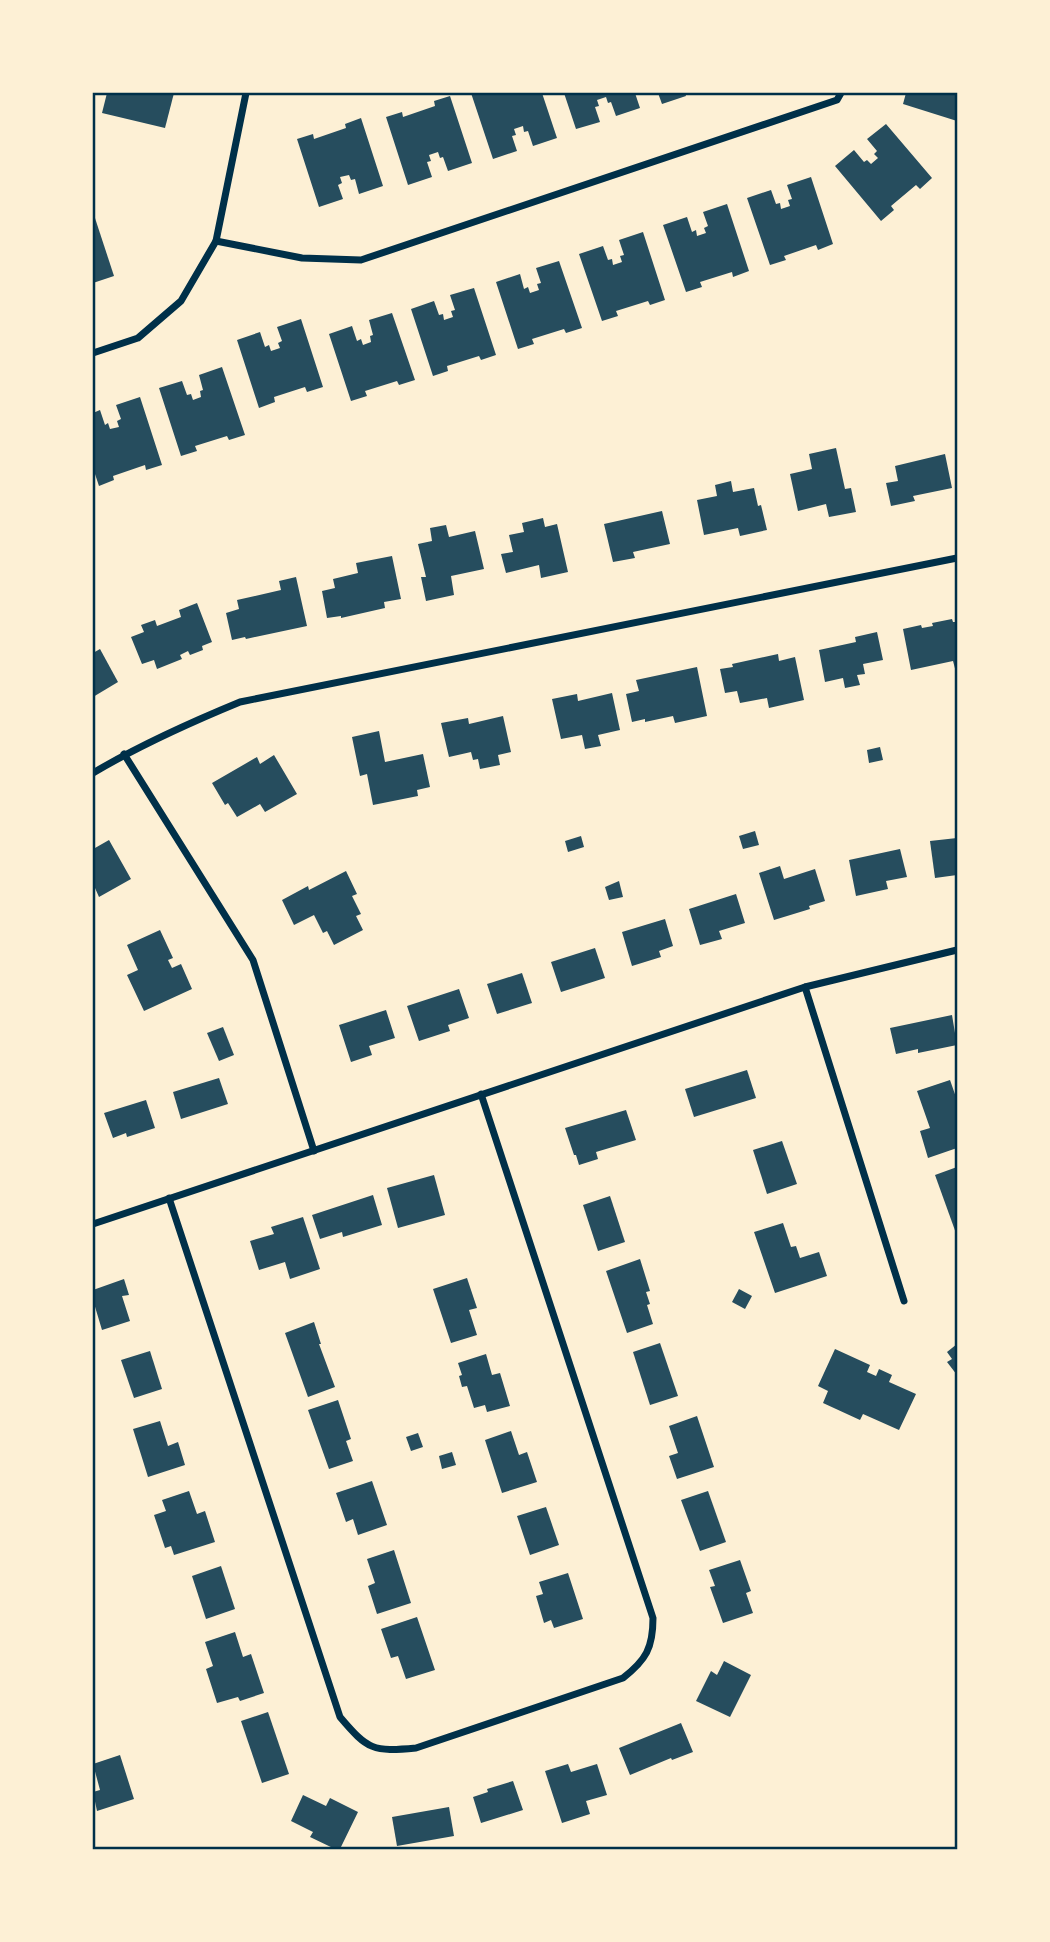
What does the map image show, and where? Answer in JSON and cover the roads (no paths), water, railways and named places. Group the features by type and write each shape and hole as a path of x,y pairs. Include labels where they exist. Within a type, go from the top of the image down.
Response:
{"street":[{"path":"93,353 138,338 181,301 216,241 246,93"},
{"path":"216,241 302,258 361,260 837,100 841,93"},
{"path":"93,773 124,754 181,726 240,702 957,558"},
{"path":"124,754 253,960 314,1151"},
{"path":"93,1224 805,987 957,950"},
{"path":"805,987 904,1301"},
{"path":"169,1198 340,1717 366,1745 387,1751 416,1748 623,1678 639,1665 653,1639 653,1618 481,1094"}]}
